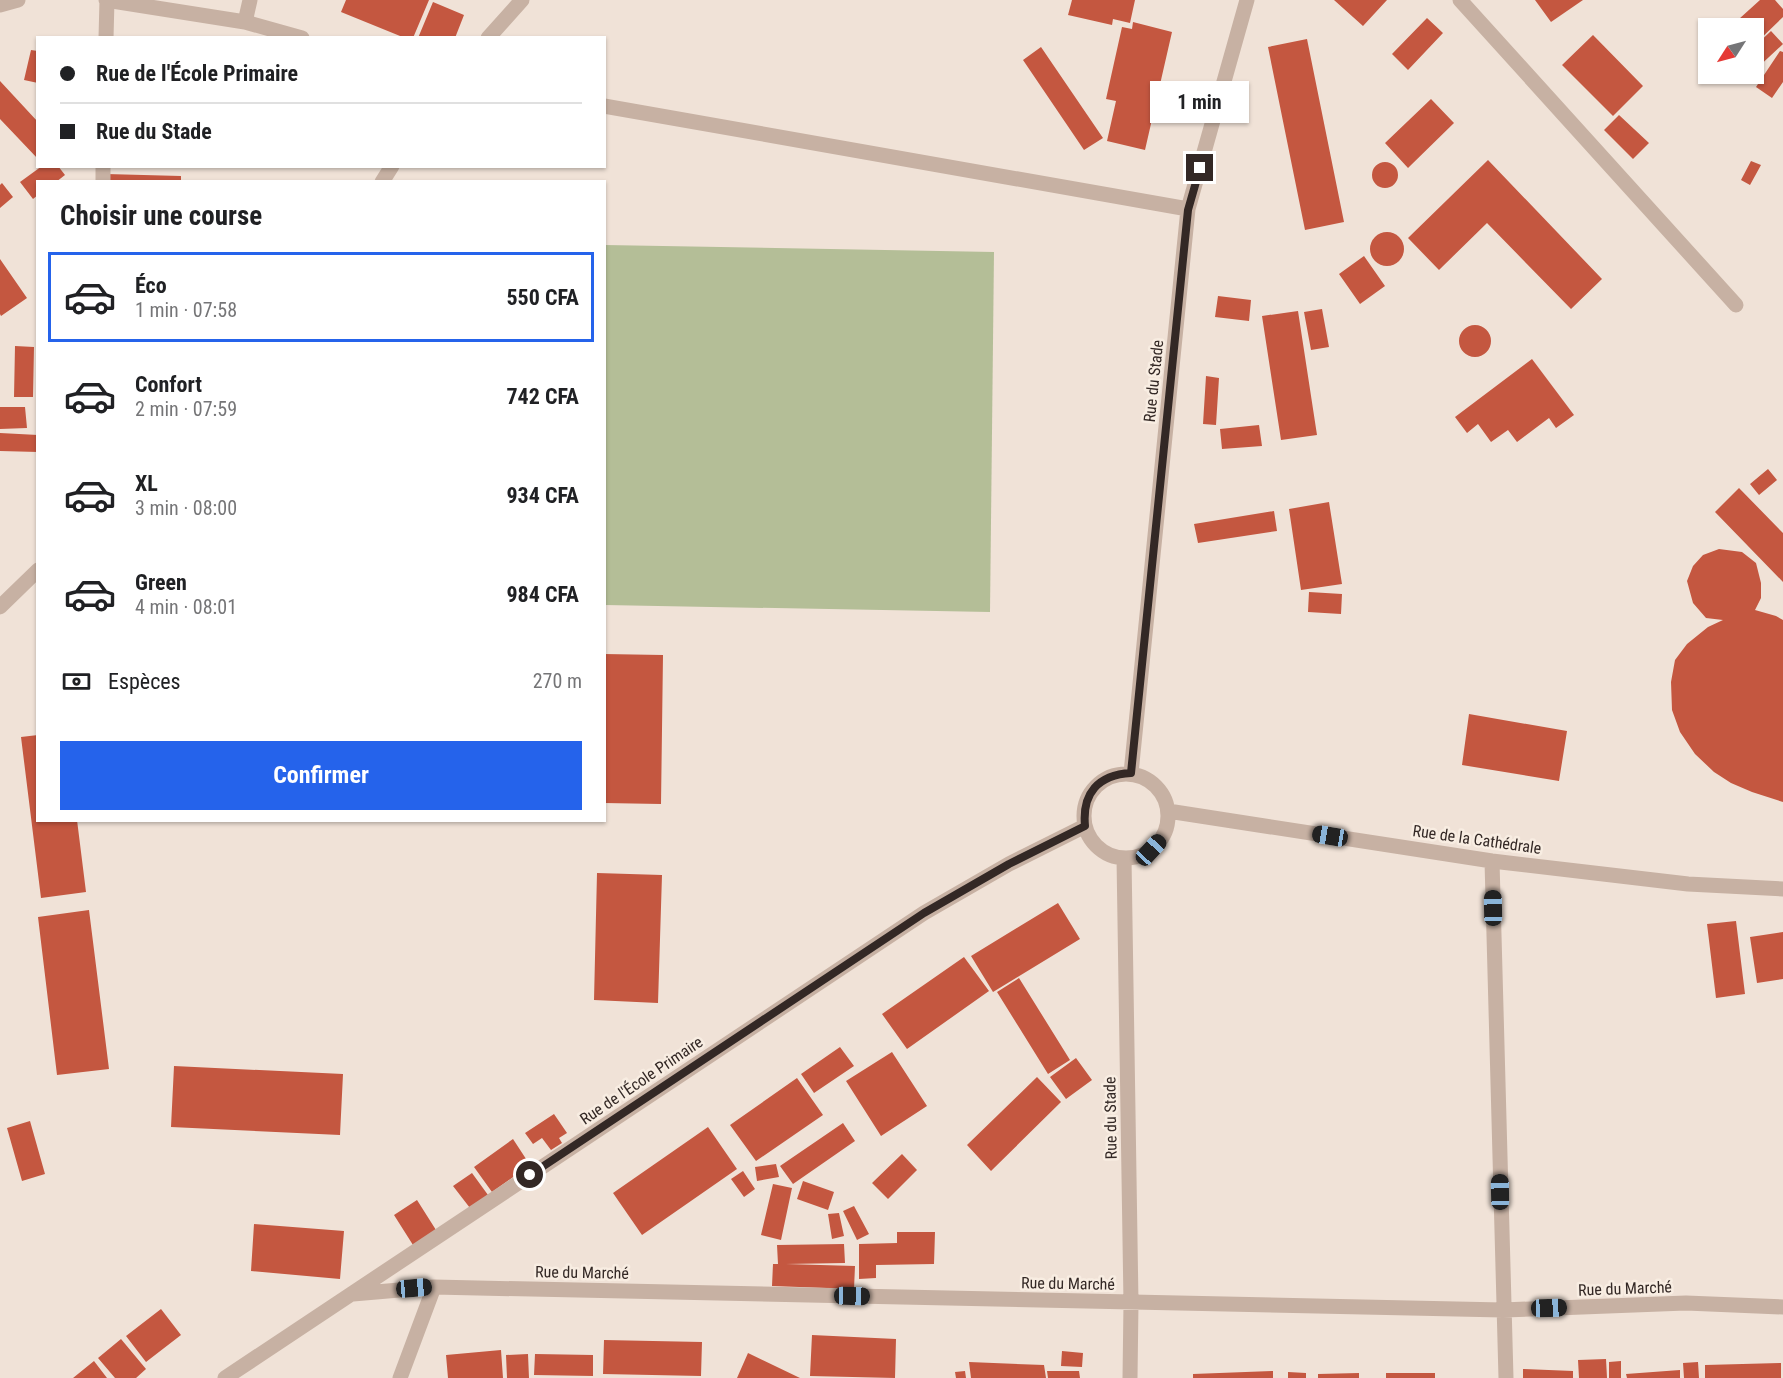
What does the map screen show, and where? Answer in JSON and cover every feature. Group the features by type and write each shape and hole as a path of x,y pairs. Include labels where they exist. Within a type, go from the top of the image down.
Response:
{"street":[{"path":"0,5 18,0"},
{"path":"106,36 106,0 245,22 295,36"},
{"path":"245,22 250,0"},
{"path":"490,36 522,0"},
{"name":"Rue du Stade","path":"1131,773 1188,210 1247,0"},
{"path":"1460,0 1736,305"},
{"path":"606,106 1188,210"},
{"path":"0,608 36,572"},
{"path":"1131,773 1145,778 1156,786 1164,798 1168,811 1167,826 1161,839 1151,850 1138,857 1124,858 1111,855 1099,848 1090,838 1085,826 1084,812 1087,799 1094,787 1118,774 1131,773"},
{"name":"Rue de la Cathédrale","path":"1168,811 1492,861 1688,884 1783,889"},
{"name":"Rue de l'École Primaire","path":"225,1378 924,913 1009,864 1085,826"},
{"name":"Rue du Stade","path":"1124,858 1131,1303 1130,1378"},
{"path":"1492,861 1506,1378"},
{"path":"400,1378 434,1287"},
{"name":"Rue du Marché","path":"353,1294 434,1287 1503,1310 1686,1303 1783,1307"}],"green space":[{"path":"606,245 994,252 990,612 606,605"}],"building":[{"path":"346,0 429,0 414,36 400,36 341,12"},
{"path":"1072,0 1135,0 1130,23 1113,19 1112,25 1068,15"},
{"path":"1334,0 1387,0 1363,26"},
{"path":"1535,0 1583,0 1551,22"},
{"path":"1760,0 1775,0 1783,9 1783,17 1764,35 1764,18 1740,18"},
{"path":"433,2 464,15 456,36 419,36"},
{"path":"1427,18 1443,33 1408,70 1392,54"},
{"path":"1133,22 1172,32 1145,150 1107,141 1116,101 1106,99 1122,27 1132,29"},
{"path":"1771,31 1783,44 1764,62 1764,38"},
{"path":"1593,35 1643,86 1613,116 1562,65"},
{"path":"1307,39 1344,222 1305,230 1268,47"},
{"path":"1041,47 1103,138 1084,150 1023,60"},
{"path":"31,50 36,51 36,83 24,80"},
{"path":"1780,51 1783,52 1783,82 1772,98 1756,87 1758,84 1764,84 1764,75"},
{"path":"0,81 36,120 36,157 0,119"},
{"path":"1431,99 1454,123 1408,168 1385,143"},
{"path":"1619,115 1649,143 1633,159 1604,130"},
{"path":"1488,160 1602,279 1571,309 1487,223 1439,270 1408,238"},
{"path":"1751,161 1761,165 1750,185 1741,180"},
{"path":"1385,162 1394,166 1398,175 1394,184 1385,188 1376,184 1372,175 1376,166"},
{"path":"39,168 60,168 65,175 59,180 36,180 36,197 33,199 20,182"},
{"path":"106,174 181,176 181,180 106,180"},
{"path":"2,183 13,197 0,208 0,185"},
{"path":"1387,232 1399,237 1404,249 1399,261 1387,266 1375,261 1370,249 1375,237"},
{"path":"1364,256 1385,286 1360,304 1339,274"},
{"path":"0,259 27,298 1,316 0,314"},
{"path":"1218,296 1251,300 1249,321 1215,317"},
{"path":"1322,309 1329,347 1311,350 1304,312"},
{"path":"1298,311 1317,435 1281,440 1262,316"},
{"path":"1475,325 1486,330 1491,341 1486,352 1475,357 1464,352 1459,341 1464,330"},
{"path":"15,346 34,347 33,397 14,397"},
{"path":"1532,359 1574,415 1556,428 1549,418 1517,442 1508,430 1491,442 1478,424 1467,433 1455,417"},
{"path":"1206,376 1219,378 1216,425 1203,424"},
{"path":"0,407 25,407 27,428 0,429"},
{"path":"1259,425 1262,446 1222,449 1220,429"},
{"path":"0,433 36,435 36,452 0,451"},
{"path":"1768,469 1777,480 1759,495 1750,484"},
{"path":"1739,488 1783,533 1783,582 1715,512"},
{"path":"1329,502 1342,584 1301,590 1289,509"},
{"path":"1274,511 1277,531 1198,543 1194,524"},
{"path":"1719,549 1742,552 1756,563 1761,583 1761,598 1755,610 1783,620 1783,802 1731,783 1714,772 1695,754 1680,732 1672,710 1671,682 1675,660 1687,644 1708,627 1723,620 1706,618 1693,603 1687,581 1693,566 1703,555"},
{"path":"1309,592 1342,594 1341,614 1308,612"},
{"path":"606,654 663,655 661,804 606,803"},
{"path":"1469,714 1567,731 1559,781 1462,765"},
{"path":"36,735 36,822 77,822 86,892 41,898 21,737"},
{"path":"597,873 662,875 658,1003 594,1000"},
{"path":"1058,903 1080,939 993,992 971,956"},
{"path":"89,910 109,1069 57,1075 38,917"},
{"path":"1736,921 1745,994 1716,998 1707,924"},
{"path":"1783,932 1783,979 1757,983 1750,937"},
{"path":"964,957 989,991 907,1049 882,1014"},
{"path":"1019,978 1070,1060 1048,1074 997,992"},
{"path":"840,1047 854,1066 814,1093 801,1074"},
{"path":"892,1052 927,1106 881,1136 846,1081"},
{"path":"1076,1058 1092,1080 1066,1099 1050,1077"},
{"path":"174,1066 343,1074 340,1135 171,1127"},
{"path":"1037,1077 1061,1102 991,1171 967,1145"},
{"path":"797,1078 823,1115 756,1161 730,1125"},
{"path":"554,1114 567,1133 559,1138 562,1143 551,1150 542,1138 533,1144 525,1133"},
{"path":"30,1121 45,1174 22,1181 7,1128"},
{"path":"843,1123 855,1141 793,1184 780,1166"},
{"path":"708,1127 737,1169 642,1235 613,1193"},
{"path":"513,1139 530,1165 492,1192 474,1167"},
{"path":"902,1154 917,1170 888,1199 872,1183"},
{"path":"776,1164 779,1177 757,1181 755,1167"},
{"path":"743,1171 755,1189 744,1197 731,1179"},
{"path":"472,1173 488,1195 470,1208 453,1186"},
{"path":"803,1181 834,1192 828,1210 797,1199"},
{"path":"773,1184 792,1188 781,1240 761,1235"},
{"path":"417,1200 436,1230 413,1245 394,1215"},
{"path":"854,1206 869,1234 857,1240 843,1211"},
{"path":"839,1213 844,1236 832,1239 828,1214"},
{"path":"254,1224 344,1231 340,1279 251,1271"},
{"path":"897,1232 935,1232 934,1264 876,1265 876,1278 859,1279 859,1244 897,1243"},
{"path":"844,1244 845,1263 786,1264 855,1266 854,1289 772,1286 773,1264 778,1264 777,1245"},
{"path":"161,1309 181,1335 146,1362 126,1336"},
{"path":"812,1335 896,1339 895,1378 810,1376"},
{"path":"121,1339 146,1369 136,1378 115,1378 98,1358"},
{"path":"604,1340 702,1342 701,1376 603,1374"},
{"path":"501,1350 503,1378 448,1378 446,1355"},
{"path":"1062,1351 1083,1353 1082,1367 1061,1366"},
{"path":"748,1353 800,1378 737,1378"},
{"path":"528,1354 529,1378 507,1378 506,1355"},
{"path":"535,1354 593,1355 593,1376 534,1375"},
{"path":"1606,1359 1607,1378 1579,1378 1578,1360"},
{"path":"94,1361 107,1378 73,1378"},
{"path":"1621,1361 1621,1378 1609,1378 1609,1362"},
{"path":"969,1362 1044,1365 1046,1378 971,1378"},
{"path":"1698,1362 1699,1378 1684,1378 1683,1363"},
{"path":"1781,1363 1781,1378 1705,1378 1705,1365"},
{"path":"1523,1369 1573,1371 1573,1378 1523,1378"},
{"path":"1680,1370 1680,1378 1627,1378 1626,1374"},
{"path":"965,1371 966,1378 956,1378 955,1372"},
{"path":"1047,1371 1079,1371 1080,1378 1048,1378"},
{"path":"1273,1371 1273,1378 1193,1378 1193,1374"},
{"path":"1288,1372 1306,1373 1306,1378 1288,1378"},
{"path":"1359,1373 1359,1378 1318,1378 1318,1374"},
{"path":"1386,1373 1435,1373 1435,1378 1386,1378"}],"route":[{"path":"530,1175 924,913 1009,864 1085,826 1084,812 1087,799 1094,787 1118,774 1131,773 1188,210 1200,168"}]}
